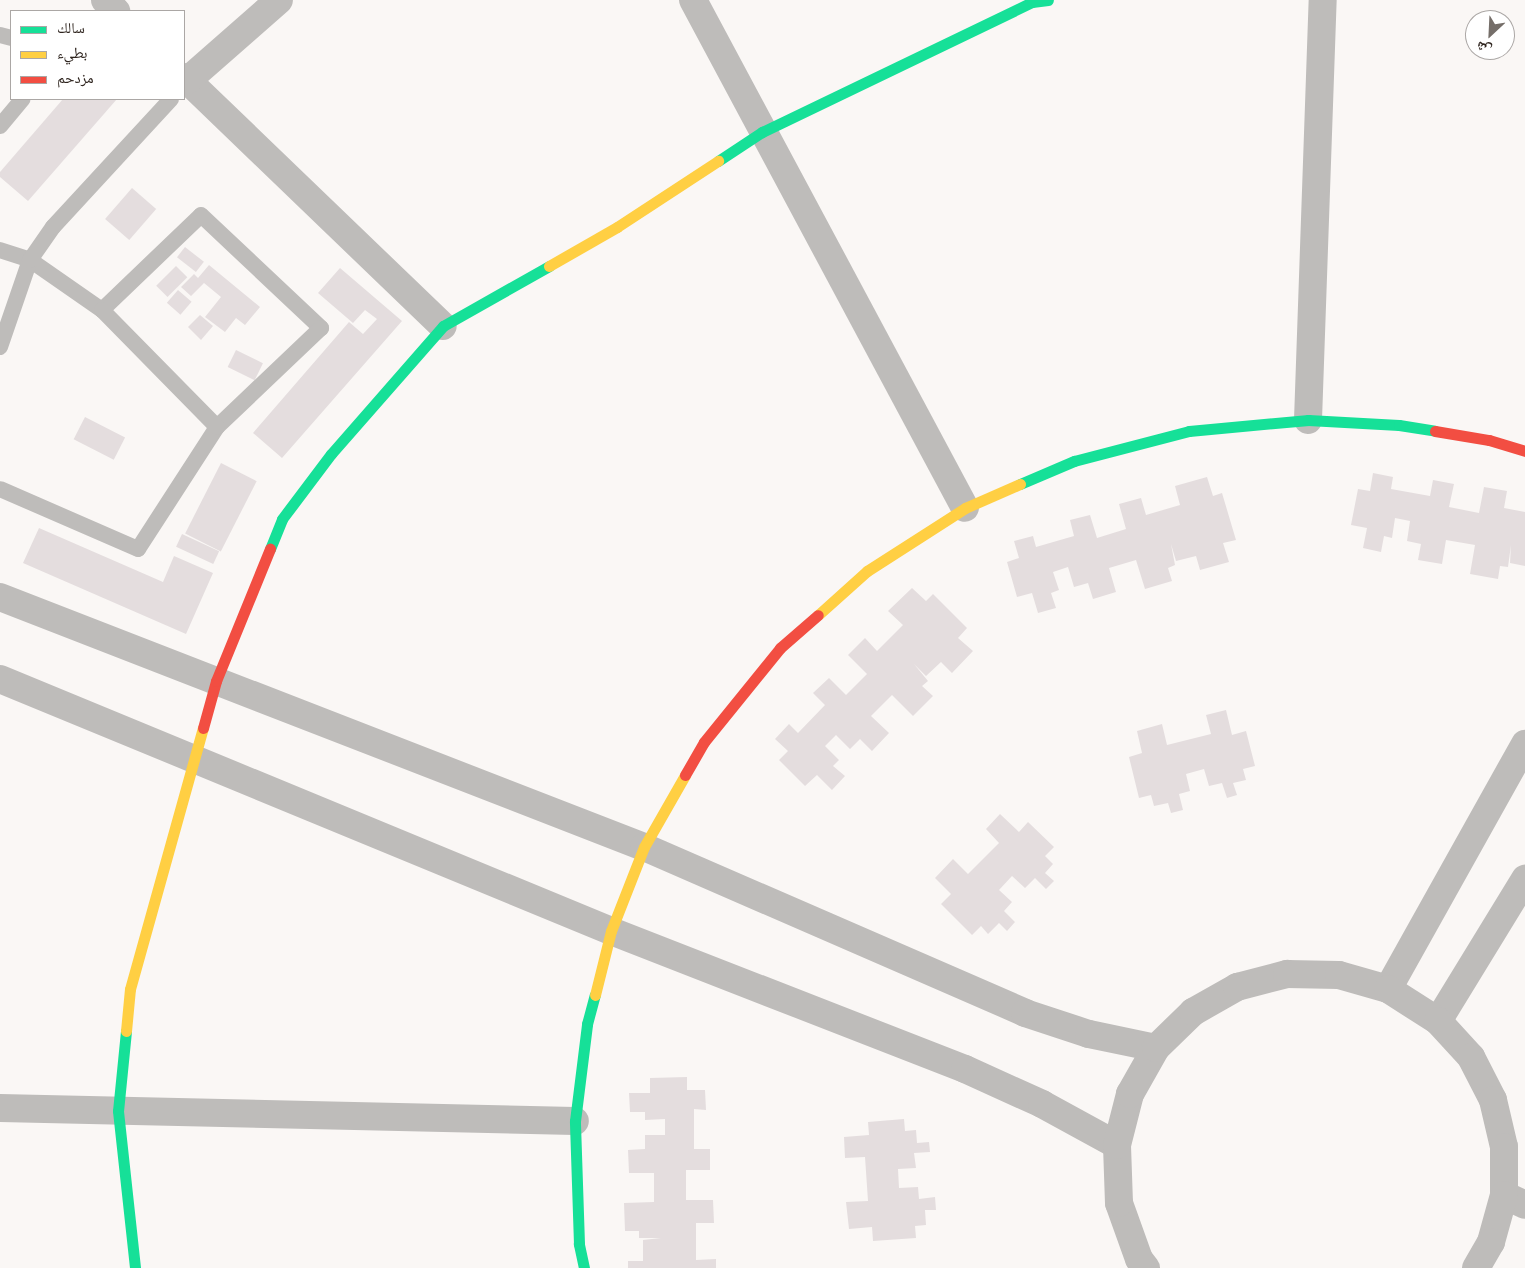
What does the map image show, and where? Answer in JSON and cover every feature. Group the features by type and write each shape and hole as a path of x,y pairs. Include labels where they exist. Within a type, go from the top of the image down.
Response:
{"street":[{"path":"104,0 115,10"},
{"path":"185,82 279,0"},
{"path":"694,0 762,132 965,508"},
{"path":"135,1268 118,1111 130,989 196,759 216,681 282,519 331,454 443,326 617,227 762,132 1032,2 1048,0"},
{"path":"1308,420 1323,0"},
{"path":"185,89 443,326"},
{"path":"584,1268 579,1244 575,1121 586,1024 611,930 644,847 704,742 780,648 867,571 965,508 1074,461 1189,431 1308,420 1399,425 1489,440 1525,451"},
{"path":"0,597 644,847 1025,1013 1089,1034 1156,1048"},
{"path":"0,680 611,930 973,1072 1042,1104 1117,1145"},
{"path":"1388,989 1525,744"},
{"path":"1438,1021 1525,879"},
{"path":"1146,1268 1139,1259 1119,1203 1117,1145 1130,1094 1156,1048 1192,1012 1237,987 1287,974 1338,975 1388,989 1438,1021 1471,1057 1493,1100 1514,1200 1476,1268"},
{"path":"0,1108 575,1121"}],"lane":[{"path":"0,126 22,100"},
{"path":"0,347 30,260 53,227 167,100"},
{"path":"0,489 138,549 217,427 321,328 202,215 102,310"},
{"path":"0,250 30,260 102,310 217,427"}],"building":[{"path":"62,100 116,100 28,201 0,177 0,172"},
{"path":"132,188 156,209 129,240 105,219"},
{"path":"185,247 204,262 196,272 177,257"},
{"path":"209,265 260,307 245,325 236,318 225,332 205,317 221,297 204,283 191,296 181,287 194,274 198,278"},
{"path":"176,266 187,277 168,297 156,286"},
{"path":"340,268 402,321 282,458 253,433 349,322 363,334 377,319 365,310 353,323 318,293"},
{"path":"178,290 192,302 180,315 167,303"},
{"path":"200,315 213,326 201,340 188,327"},
{"path":"236,350 263,363 255,380 228,367"},
{"path":"85,417 125,437 114,460 74,439"},
{"path":"221,463 257,481 221,552 185,533"},
{"path":"1373,473 1393,477 1391,489 1430,496 1433,480 1454,484 1449,507 1479,513 1484,487 1507,491 1504,508 1525,512 1525,566 1510,563 1511,545 1508,567 1500,566 1498,579 1470,574 1475,545 1446,540 1442,564 1418,560 1421,544 1407,541 1410,521 1395,518 1392,538 1384,536 1381,552 1363,548 1367,528 1351,525 1358,489 1370,491"},
{"path":"1207,477 1213,496 1222,493 1236,540 1223,543 1229,562 1200,570 1196,556 1176,561 1171,544 1175,565 1168,568 1172,581 1145,589 1136,560 1109,568 1116,592 1093,599 1088,583 1074,587 1068,567 1053,572 1059,590 1051,593 1056,608 1038,613 1032,593 1017,597 1007,562 1019,558 1014,541 1033,536 1036,547 1074,536 1070,520 1090,515 1097,538 1126,529 1119,504 1141,498 1146,515 1180,505 1175,486"},
{"path":"39,528 163,582 174,556 213,573 186,634 23,563"},
{"path":"182,534 219,551 213,564 176,547"},
{"path":"912,588 926,601 933,594 967,628 958,638 973,651 952,673 941,662 926,676 914,664 928,681 922,686 933,696 913,716 892,695 871,716 889,733 872,751 860,739 850,749 836,735 825,746 839,760 833,766 845,776 832,790 817,775 805,786 779,760 788,751 775,739 789,724 798,733 825,705 813,693 829,678 846,695 867,674 848,655 865,638 877,651 903,625 888,611"},
{"path":"1226,710 1232,735 1246,731 1255,766 1243,769 1246,780 1233,783 1237,795 1227,798 1222,783 1209,786 1204,769 1186,774 1190,791 1179,794 1183,810 1171,813 1168,803 1154,806 1151,795 1139,798 1129,757 1142,753 1137,731 1162,724 1167,745 1211,734 1206,715"},
{"path":"1000,814 1019,832 1028,822 1054,847 1045,856 1053,864 1045,873 1054,881 1046,889 1035,878 1025,888 1012,876 999,890 1012,902 1004,911 1015,922 1007,931 999,923 988,934 981,926 972,935 941,904 951,894 935,878 953,859 968,874 999,843 986,829"},
{"path":"687,1077 687,1090 705,1090 706,1110 694,1109 694,1149 710,1149 710,1170 686,1170 686,1200 713,1200 714,1223 696,1223 696,1260 716,1259 716,1268 628,1268 628,1261 643,1261 643,1240 661,1238 639,1238 639,1231 625,1231 624,1203 654,1202 654,1173 629,1173 628,1150 645,1149 645,1135 665,1135 665,1119 645,1120 645,1112 630,1112 629,1093 650,1093 650,1078"},
{"path":"904,1119 905,1131 916,1130 917,1143 929,1142 930,1152 914,1153 916,1168 898,1169 899,1188 918,1187 919,1199 935,1197 936,1210 925,1210 926,1225 915,1226 916,1238 873,1241 872,1227 849,1229 846,1202 868,1201 865,1157 845,1158 844,1137 869,1135 868,1122"}],"traffic: fast":[{"path":"718,161 762,132 1032,2 1048,0"},
{"path":"270,549 282,519 331,454 443,326 549,266"},
{"path":"1020,484 1074,461 1189,431 1308,420 1399,425 1435,431"},
{"path":"584,1268 579,1244 575,1121 587,1024 595,995"},
{"path":"126,1031 118,1111 135,1268"}],"traffic: slow":[{"path":"549,266 617,227 718,161"},
{"path":"818,615 867,571 965,508 1020,484"},
{"path":"126,1031 130,989 203,728"},
{"path":"595,995 611,931 644,847 685,775"}],"traffic: jam":[{"path":"1435,431 1489,440 1525,451"},
{"path":"203,728 216,681 270,549"},
{"path":"685,775 704,742 780,648 818,615"}]}
